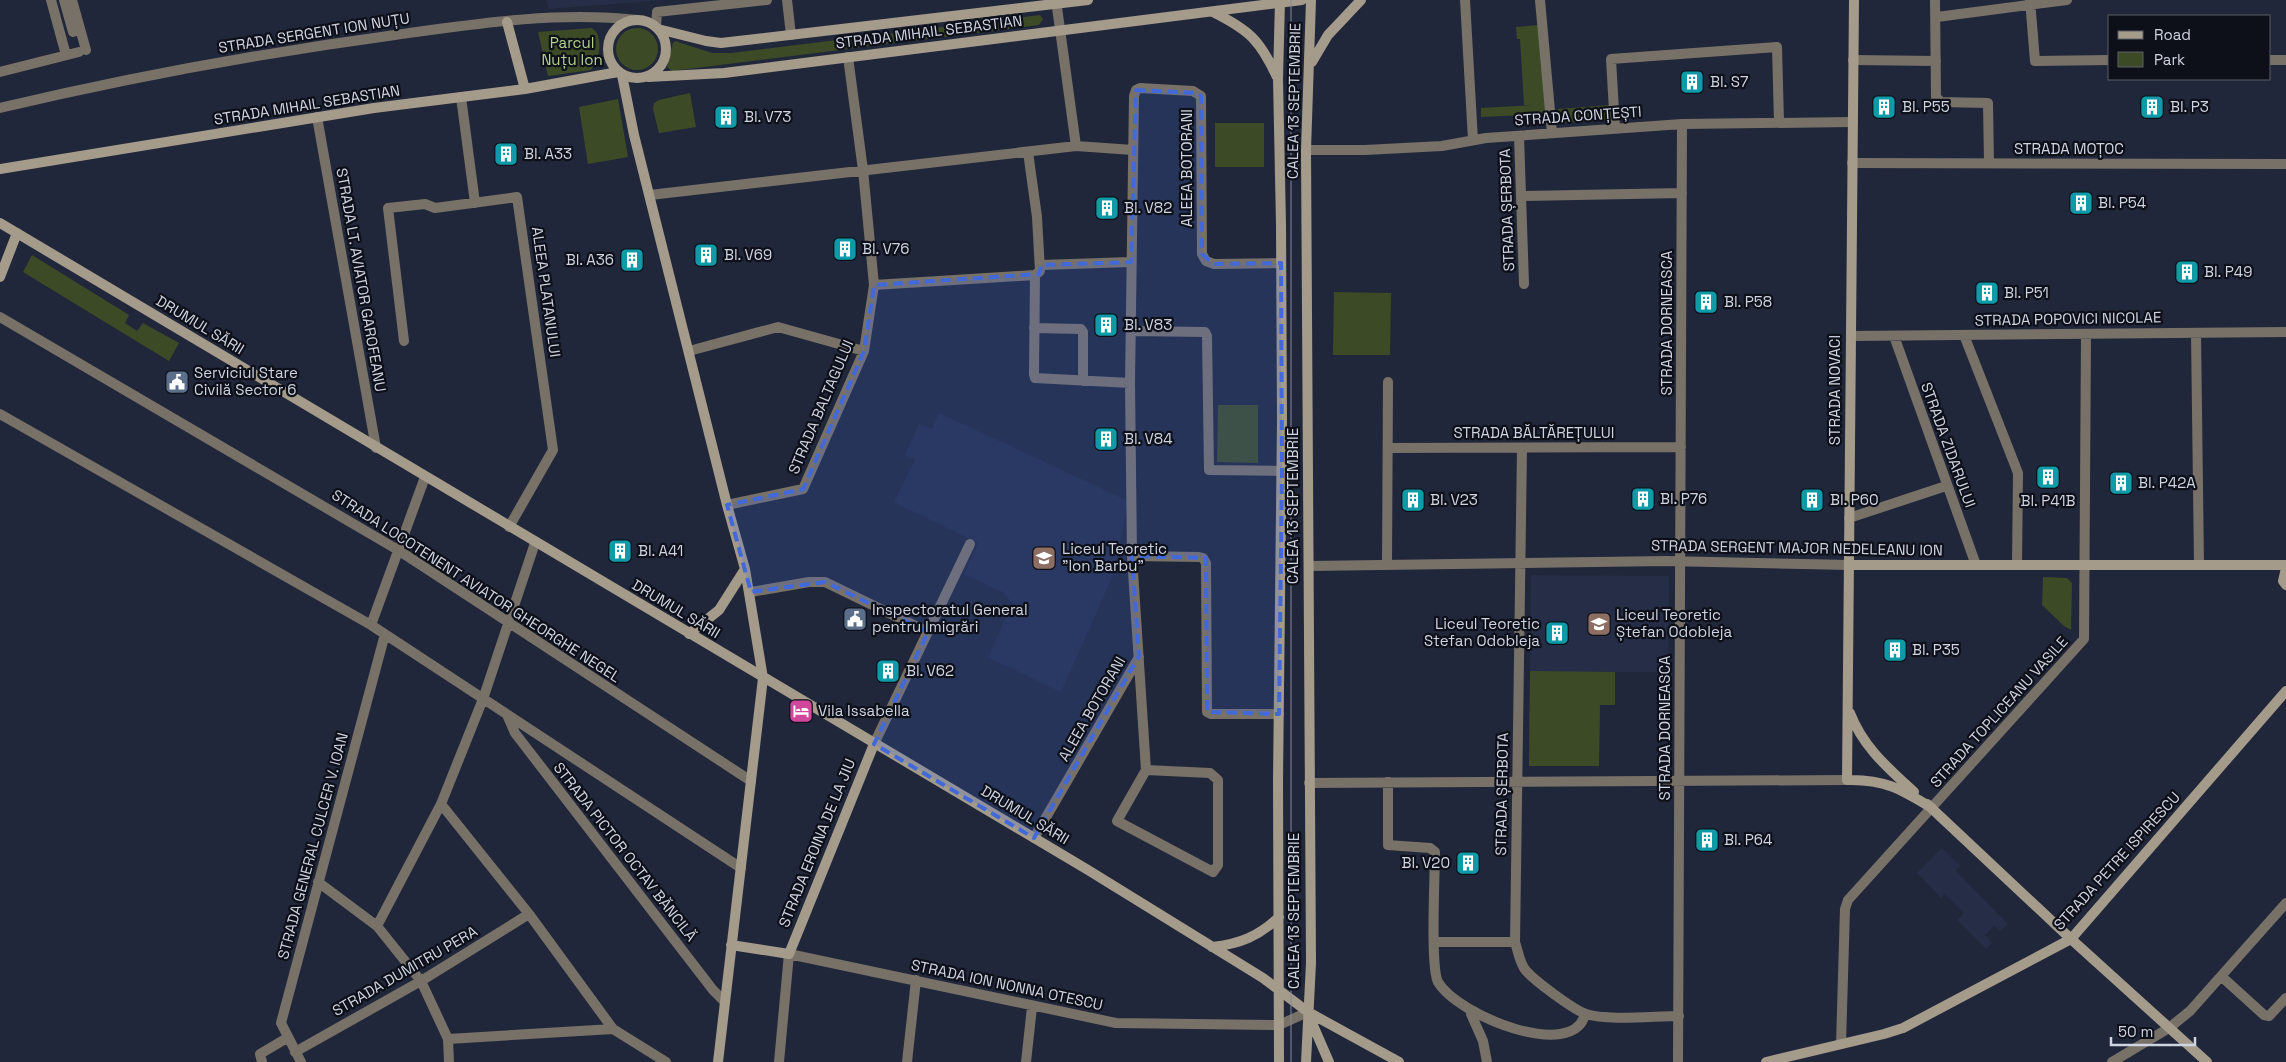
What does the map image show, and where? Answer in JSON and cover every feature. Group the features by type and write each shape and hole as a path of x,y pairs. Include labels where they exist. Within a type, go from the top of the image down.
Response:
{"street":[{"path":"51,0 66,55"},
{"path":"64,0 73,32"},
{"path":"0,72 83,51 72,0"},
{"path":"657,28 657,12 767,0"},
{"path":"787,0 791,35"},
{"name":"STRADA MIHAIL SEBASTIAN","path":"657,28 713,43 1056,2 1088,0"},
{"name":"STRADA MIHAIL SEBASTIAN","path":"643,78 724,73 1302,0"},
{"name":"CALEA 13 SEPTEMBRIE","path":"1306,1062 1311,963 1306,150 1311,0"},
{"path":"1310,65 1328,35 1361,0"},
{"path":"1465,0 1473,140"},
{"path":"1540,0 1552,133"},
{"name":"STRADA NOVACI","path":"1847,780 1854,0"},
{"path":"1935,0 1938,101 1988,103 1989,163"},
{"path":"1937,17 2030,2 2067,0"},
{"path":"1056,2 1076,146"},
{"name":"CALEA 13 SEPTEMBRIE","path":"1279,1062 1279,714 1282,471 1278,79 1280,2"},
{"path":"2030,2 2035,61 2108,60"},
{"path":"1213,12 1242,28 1254,38 1263,49 1278,79"},
{"name":"STRADA SERGENT ION NUȚU","path":"0,108 122,81 278,51 464,25 599,17 636,20"},
{"path":"626,98 630,88 643,78 656,72 666,56 664,37 649,22 636,20 619,26 612,33 608,51 610,60 620,73 626,98 650,195 689,350 727,505 751,592 763,678 718,1062"},
{"path":"507,22 525,89"},
{"path":"1615,128 1611,59 1777,47 1779,122"},
{"name":"STRADA BALTAGULUI","path":"727,505 803,488 865,347 874,285 863,170 848,57"},
{"path":"1853,60 1936,61"},
{"path":"2271,60 2286,60"},
{"path":"620,73 643,78"},
{"name":"STRADA MIHAIL SEBASTIAN","path":"0,169 317,117 525,89 620,73"},
{"name":"ALEEA BOTORANI","path":"1034,838 1140,656 1132,556 1130,383 1134,96 1136,90 1140,88 1193,91 1202,96 1202,254 1206,261 1214,264 1281,263"},
{"path":"461,98 475,203"},
{"name":"STRADA LT. AVIATOR GAROFEANU","path":"317,117 376,448"},
{"name":"STRADA CONȚEȘTI","path":"1306,150 1365,150 1442,146 1473,140 1682,124 1853,122"},
{"name":"STRADA DORNEASCA","path":"1678,1062 1682,124"},
{"name":"STRADA ȘERBOTA","path":"1519,136 1524,284"},
{"path":"650,195 1076,146 1133,150"},
{"path":"874,285 1035,275 1040,271 1041,265 1028,152"},
{"name":"STRADA MOȚOC","path":"1852,163 2286,164"},
{"path":"1521,196 1682,193"},
{"name":"ALEEA PLATANULUI","path":"404,341 388,208 424,204 435,208 517,197 554,450 509,527"},
{"name":"DRUMUL SĂRII","path":"0,223 1034,838 1212,947 1279,990 1308,1012"},
{"path":"0,276 17,233"},
{"path":"1041,265 1132,262"},
{"path":"1035,275 1035,378 1130,383"},
{"name":"STRADA LOCOTENENT AVIATOR GHEORGHE NEGEL","path":"0,317 398,550 751,781"},
{"path":"689,350 778,326 865,347"},
{"path":"1034,328 1081,329 1083,332 1083,381"},
{"path":"1131,331 1205,332 1207,336 1208,470 1282,471"},
{"path":"2196,332 2199,565"},
{"name":"STRADA POPOVICI NICOLAE","path":"1851,336 2286,332"},
{"name":"STRADA TOPLICEANU VASILE","path":"1840,1044 1846,905 1851,896 2083,642 2086,334"},
{"path":"1964,335 2018,473 2017,565"},
{"name":"STRADA ZIDARULUI","path":"1894,336 1946,486 1976,565"},
{"path":"1387,564 1388,382"},
{"path":"0,414 371,625 741,868"},
{"name":"STRADA BĂLTĂREȚULUI","path":"1388,448 1682,447"},
{"name":"STRADA ȘERBOTA","path":"1522,448 1515,942 1524,968 1533,979 1585,1014 1678,1016"},
{"path":"371,625 425,477"},
{"path":"1849,518 1946,486"},
{"path":"377,926 441,804 483,699 536,543"},
{"path":"874,744 970,544"},
{"path":"1132,556 1203,558 1206,563 1206,712 1211,714 1279,714"},
{"name":"STRADA SERGENT MAJOR NEDELEANU ION","path":"1308,566 1681,561 1849,565 2286,566"},
{"path":"2286,566 2283,581 2286,585"},
{"path":"689,634 719,610 745,569"},
{"path":"751,592 809,582 825,582 928,632"},
{"name":"STRADA GENERAL CULCER V. IOAN","path":"301,1062 281,1023 385,634"},
{"path":"1140,656 1146,770 1117,821 1208,871 1215,870 1218,865 1218,780 1210,773 1146,770"},
{"name":"STRADA PETRE ISPIRESCU","path":"1766,1062 1903,1028 2071,939 2286,691"},
{"path":"1847,705 1860,735 1877,758 2206,1062"},
{"name":"STRADA PICTOR OCTAV BĂNCILĂ","path":"508,716 515,733 713,990 725,1002"},
{"name":"STRADA EROINA DE LA JIU","path":"789,954 874,744"},
{"path":"1309,783 1873,780 1896,786 1932,808"},
{"path":"1388,782 1388,845 1430,848 1435,852 1435,973 1438,982 1455,1001 1470,1012 1503,1032 1530,1042 1553,1045 1562,1044 1577,1034 1585,1014"},
{"path":"441,804 529,914 613,1029 666,1062"},
{"path":"318,882 377,926 421,981 448,1039 449,1062"},
{"path":"2112,1062 2168,1028 2190,1011 2286,903"},
{"name":"STRADA DUMITRU PERA","path":"295,1052 421,981 529,914"},
{"path":"1212,947 1240,943 1257,936 1280,917"},
{"path":"1435,942 1515,942"},
{"name":"STRADA ION NONNA OTESCU","path":"731,945 789,954 1116,1023 1279,1025"},
{"path":"779,1062 789,954"},
{"path":"2221,976 2264,1015 2273,1013 2286,998"},
{"path":"907,1062 916,980"},
{"path":"1026,1062 1032,1006"},
{"path":"1279,1025 1308,1012"},
{"path":"1308,1012 1329,1062"},
{"path":"1308,1012 1399,1062"},
{"path":"1470,1012 1484,1041 1487,1062"},
{"path":"448,1039 613,1029"},
{"path":"262,1062 260,1054 288,1038"}],"highlighted area":[{"path":"1136,90 1198,93 1201,96 1203,121 1202,254 1214,264 1281,263 1282,471 1279,714 1207,712 1206,558 1132,556 1139,656 1034,838 874,744 928,632 825,582 751,592 727,505 803,489 864,351 874,285 1039,274 1041,265 1131,262"}],"shaded area":[{"path":"546,0 665,0 549,9"},
{"name":"Liceul Teoretic \"Ion Barbu\"","path":"939,413 1128,501 1114,573 1061,692 988,657 1012,604 1005,593 964,574 978,543 894,502 915,460 905,455 919,424 932,429"},
{"name":"Liceul Teoretic Ștefan Odobleja","path":"1531,575 1669,576 1668,672 1615,672 1615,705 1600,705 1599,766 1529,766"},
{"path":"1942,848 1960,866 1956,871 2008,924 2000,931 1994,926 1985,935 1992,943 1986,949 1957,920 1964,913 1945,894 1941,898 1917,873"}],"green space":[{"path":"1040,15 1043,19 1039,25 672,71 667,67 675,41 712,53 731,53"},
{"path":"1540,25 1547,114 1481,117 1481,108 1534,105 1524,105 1520,39 1517,39 1516,27"},
{"name":"Parcul Nuțu Ion","path":"592,28 599,38 599,47 598,56 591,70 548,76 538,32"},
{"path":"637,28 652,34 658,49 652,64 637,70 622,64 616,49 622,34"},
{"path":"690,93 696,127 659,133 653,109 654,103 659,100"},
{"path":"618,99 628,157 588,164 579,107"},
{"path":"1611,105 1612,120 1559,123 1558,109"},
{"path":"1215,123 1264,123 1264,167 1215,167"},
{"path":"32,255 129,315 125,323 137,331 143,323 179,343 169,361 23,272"},
{"path":"1334,292 1391,293 1390,355 1333,355"},
{"path":"1218,405 1258,405 1258,463 1217,462"},
{"path":"2043,577 2067,578 2072,583 2071,630 2064,626 2042,605"},
{"path":"1530,671 1615,672 1615,705 1600,705 1599,766 1529,766"}],"tram line":[{"path":"1291,0 1291,1062"}],"place":[{"name":"Bl. S7","path":"1692,82"},
{"name":"Bl. P55","path":"1884,107"},
{"name":"Bl. P3","path":"2152,107"},
{"name":"Bl. V73","path":"726,117"},
{"name":"Bl. A33","path":"506,154"},
{"name":"Bl. P54","path":"2081,203"},
{"name":"Bl. V82","path":"1107,208"},
{"name":"Bl. V76","path":"845,249"},
{"name":"Bl. V69","path":"706,255"},
{"name":"Bl. A36","path":"632,260"},
{"name":"Bl. P49","path":"2187,272"},
{"name":"Bl. P51","path":"1987,293"},
{"name":"Bl. P58","path":"1706,302"},
{"name":"Bl. V83","path":"1106,325"},
{"name":"Serviciul Stare Civilă Sector 6","path":"177,382"},
{"name":"Bl. V84","path":"1106,439"},
{"name":"Bl. P41B","path":"2048,477"},
{"name":"Bl. P42A","path":"2121,483"},
{"name":"Bl. P76","path":"1643,499"},
{"name":"Bl. V23","path":"1413,500"},
{"name":"Bl. P60","path":"1812,500"},
{"name":"Bl. A41","path":"620,551"},
{"name":"Liceul Teoretic \"Ion Barbu\"","path":"1044,558"},
{"name":"Inspectoratul General pentru Imigrări","path":"855,619"},
{"name":"Liceul Teoretic Ștefan Odobleja","path":"1599,624"},
{"name":"Liceul Teoretic Stefan Odobleja","path":"1557,633"},
{"name":"Bl. P35","path":"1895,650"},
{"name":"Bl. V62","path":"888,671"},
{"name":"Vila Issabella","path":"801,711"},
{"name":"Bl. P64","path":"1707,840"},
{"name":"Bl. V20","path":"1468,863"}]}
